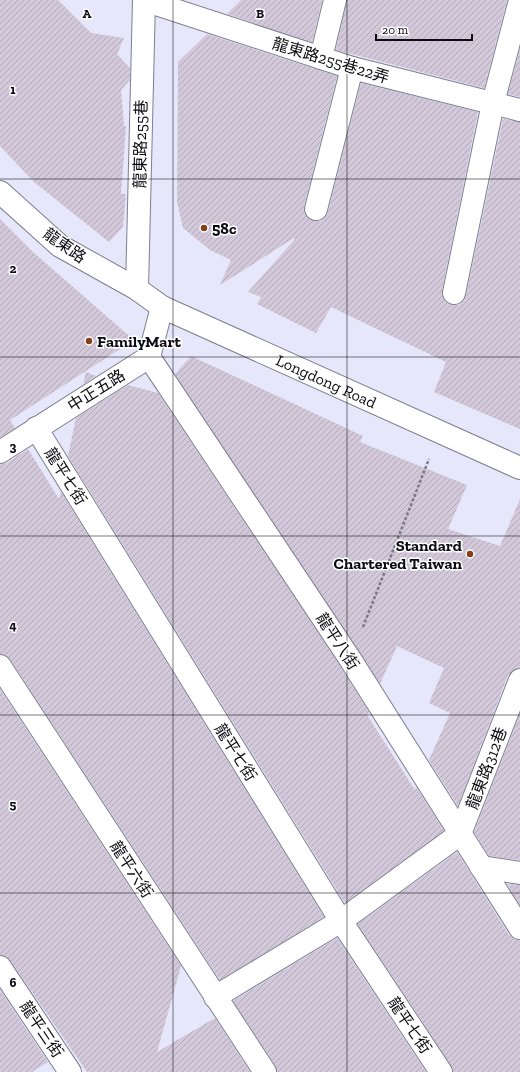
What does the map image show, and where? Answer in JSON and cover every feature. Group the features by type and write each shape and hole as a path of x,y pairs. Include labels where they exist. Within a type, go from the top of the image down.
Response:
{"street":[{"name":"龍東路255巷22弄","path":"144,0 352,68 450,94 520,110"},
{"name":"龍東路255巷","path":"137,289 144,0"},
{"path":"321,58 335,0"},
{"path":"454,293 493,103 520,0"},
{"path":"316,209 352,68"},
{"name":"龍東路","path":"0,192 60,246 137,289"},
{"name":"Longdong Road","path":"137,289 162,307 520,468"},
{"path":"150,357 162,307"},
{"name":"中正五路","path":"0,452 150,357"},
{"name":"龍平八街","path":"150,357 350,659 520,928"},
{"name":"龍平七街","path":"36,428 341,921 441,1072"},
{"name":"龍平六街","path":"0,666 265,1072"},
{"name":"龍東路312巷","path":"460,834 520,680"},
{"path":"215,997 341,921 460,834"},
{"path":"482,867 520,873"},
{"name":"龍平三街","path":"0,967 70,1072"}],"path":[{"path":"350,659 440,432"}],"building":[{"path":"0,0 58,0 91,33 124,38 117,54 130,68 130,80 121,90 124,126 126,126 121,194 126,194 123,227 109,242 34,182 0,146"},
{"path":"241,0 322,0 312,42 227,14"},
{"path":"347,0 507,0 484,88 336,50"},
{"path":"207,34 337,76 304,206 304,213 313,221 320,221 328,212 361,83 478,112 442,290 442,297 445,302 451,305 458,305 464,301 466,296 503,119 520,122 520,429 434,392 446,362 331,307 316,333 257,304 261,297 248,292 295,239 294,238 220,285 231,260 210,250 183,228 177,202 178,62"},
{"path":"520,49 520,97 508,94"},
{"path":"0,219 34,253 134,340 10,420 15,428 0,437"},
{"path":"191,356 363,436 360,442 467,485 448,529 500,546 520,499 520,668 513,670 508,675 458,806 429,760 450,713 429,703 444,668 397,646 380,684 175,374"},
{"path":"86,372 96,376 83,384"},
{"path":"128,385 158,393 340,666 369,712 367,715 415,790 416,787 444,831 345,903 68,456 76,418"},
{"path":"28,449 59,499 61,492 324,917 220,980 10,659 6,655 0,654 0,464 7,463"},
{"path":"0,689 181,966 157,1052 215,1018 250,1072 87,1072 10,960 6,956 0,955"},
{"path":"520,714 520,860 489,856 474,832"},
{"path":"457,852 509,935 514,939 520,940 520,1072 453,1072 451,1065 358,924"},
{"path":"507,884 520,885 520,905"},
{"path":"337,938 426,1072 277,1072 275,1065 233,1001"},
{"path":"0,990 48,1062 32,1072 0,1072"}],"place":[{"name":"58c","path":"204,228"},
{"name":"FamilyMart","path":"89,341"},
{"name":"Standard Chartered Taiwan","path":"470,554"}]}
